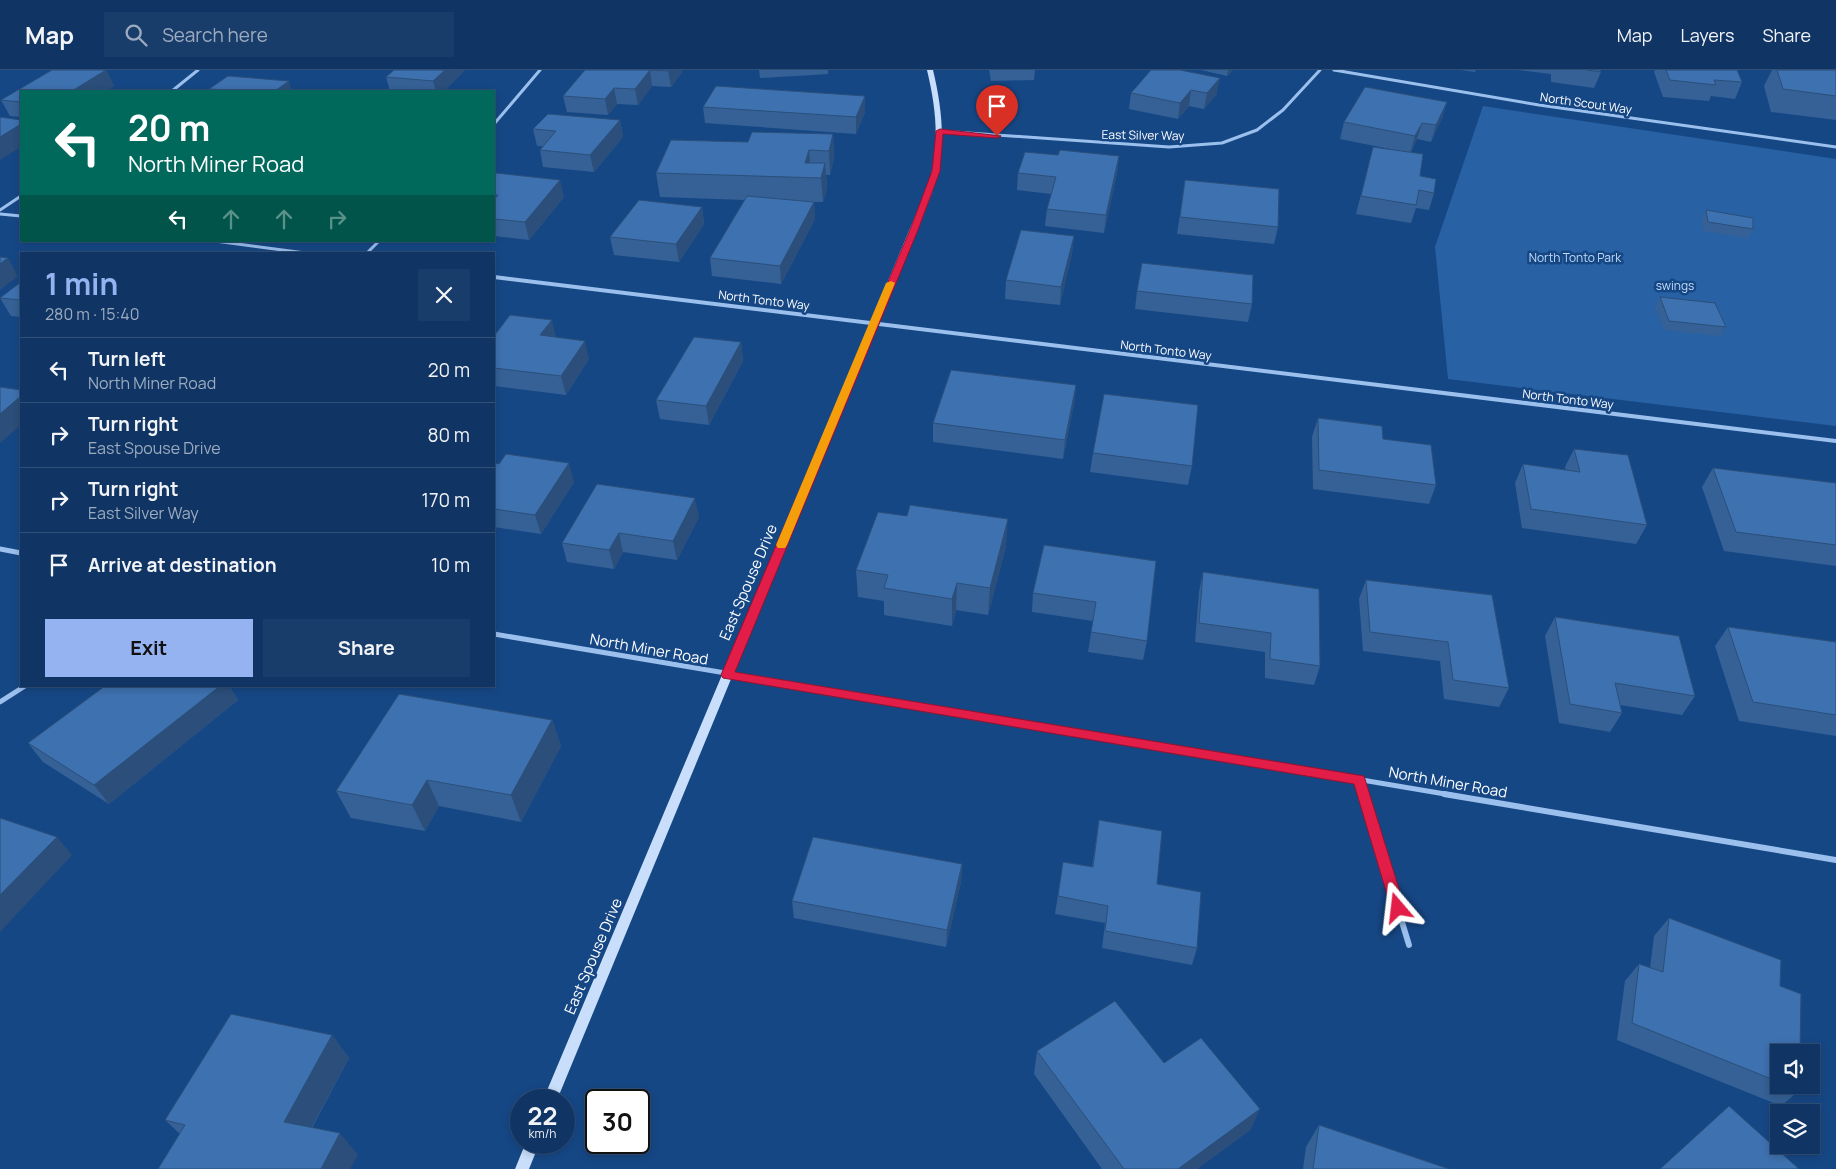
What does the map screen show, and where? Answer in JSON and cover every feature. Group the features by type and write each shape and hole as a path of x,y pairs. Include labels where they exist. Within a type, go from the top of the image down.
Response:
{"main road":[{"name":"East Spouse Drive","path":"555,1089 873,324 914,230 936,171 940,131 936,93 930,70"},
{"path":"522,1169 528,1154"}],"street":[{"path":"173,90 198,70"},
{"path":"495,123 540,70"},
{"name":"East Silver Way","path":"940,131 1168,147 1222,143 1257,130 1283,110 1320,70"},
{"name":"North Scout Way","path":"1334,70 1539,105 1836,147"},
{"path":"0,212 20,197"},
{"path":"0,212 20,216"},
{"path":"223,242 298,252"},
{"path":"368,252 377,242"},
{"name":"North Tonto Way","path":"495,276 1836,441"},
{"path":"0,550 20,553"},
{"name":"North Miner Road","path":"495,634 727,675 1836,860"},
{"path":"0,702 23,687"},
{"path":"1359,780 1409,945"}],"green space":[{"name":"North Tonto Park","path":"1483,106 1836,159 1836,426 1448,379 1435,247"}],"building":[{"path":"52,70 106,70 74,90 20,90 20,102 1,100"},
{"path":"394,70 445,70 433,81 386,77"},
{"path":"585,70 650,70 635,89 614,88 605,99 563,96"},
{"path":"1151,70 1180,70 1220,78 1207,93 1191,90 1180,103 1131,93"},
{"path":"1666,70 1737,70 1742,82 1714,80 1716,85 1670,80"},
{"path":"1777,70 1836,70 1836,96 1783,89"},
{"path":"228,76 289,81 276,90 209,89"},
{"path":"716,86 865,96 856,117 703,107"},
{"path":"1365,87 1447,102 1436,125 1422,123 1415,136 1344,122"},
{"path":"548,114 620,120 590,155 540,150 556,131 533,129"},
{"path":"0,117 20,120 20,125 0,137"},
{"path":"752,132 833,134 829,151 809,150 805,163 825,163 821,178 656,173 671,140 748,142"},
{"path":"1373,147 1423,154 1420,176 1436,179 1434,193 1419,190 1416,205 1361,196"},
{"path":"1060,150 1119,156 1106,215 1047,209 1056,177 1018,173 1025,152 1058,155"},
{"path":"496,173 560,180 525,222 495,219 495,199 498,195 495,195"},
{"path":"1185,180 1279,189 1278,227 1180,217"},
{"path":"747,196 814,202 780,266 710,258"},
{"path":"639,200 702,207 676,244 610,237"},
{"path":"1706,210 1753,218 1753,229 1708,222"},
{"path":"1021,230 1074,236 1061,287 1006,280"},
{"path":"0,257 8,258 0,264"},
{"path":"1142,263 1253,275 1252,304 1137,291"},
{"path":"20,283 20,300 0,298"},
{"path":"1660,297 1715,303 1726,327 1669,321"},
{"path":"510,315 552,320 540,335 585,341 561,376 495,368 495,335"},
{"path":"694,337 741,342 706,406 656,400"},
{"path":"951,370 1076,385 1065,440 933,423"},
{"path":"0,387 20,390 20,397 0,414"},
{"path":"1104,394 1198,405 1192,466 1093,453"},
{"path":"1318,418 1382,426 1383,439 1431,445 1436,485 1319,470"},
{"path":"1574,449 1628,455 1647,525 1531,509 1523,464 1580,472"},
{"path":"506,454 569,463 535,515 495,509 495,463 499,464"},
{"path":"1713,468 1836,483 1836,545 1736,532"},
{"path":"597,484 695,498 673,541 619,533 609,550 562,543"},
{"path":"910,505 1008,519 990,588 957,583 952,599 884,588 888,575 856,570 878,512 907,516"},
{"path":"1044,545 1156,561 1147,641 1091,632 1096,602 1033,593"},
{"path":"1203,572 1319,589 1320,666 1270,659 1271,633 1199,623"},
{"path":"1366,580 1492,595 1509,688 1453,680 1448,642 1370,632"},
{"path":"1555,617 1679,636 1695,696 1615,683 1622,713 1570,704"},
{"path":"1728,627 1836,642 1836,715 1753,702"},
{"path":"104,687 219,687 94,785 28,743"},
{"path":"399,694 552,720 511,795 427,780 412,805 336,791"},
{"path":"0,818 57,837 0,895"},
{"path":"1099,820 1162,831 1157,884 1201,892 1197,948 1105,931 1108,906 1058,896 1063,862 1093,867"},
{"path":"813,837 962,864 947,930 792,901"},
{"path":"1669,918 1781,960 1780,986 1801,994 1800,1044 1770,1044 1770,1078 1632,1023 1639,964 1663,972"},
{"path":"1115,1001 1164,1063 1201,1038 1260,1109 1178,1169 1124,1169 1037,1051"},
{"path":"231,1014 332,1035 284,1122 340,1133 321,1169 158,1169 185,1125 165,1120"},
{"path":"1729,1106 1770,1143 1770,1154 1782,1154 1799,1169 1660,1169"},
{"path":"1319,1125 1449,1169 1313,1169"}],"slow traffic":[{"path":"781,545 891,283"}],"route":[{"path":"997,136 940,131 936,171 914,230 727,675 1359,780 1398,908"}],"park label":[{"name":"swings","path":"1675,285"}]}
